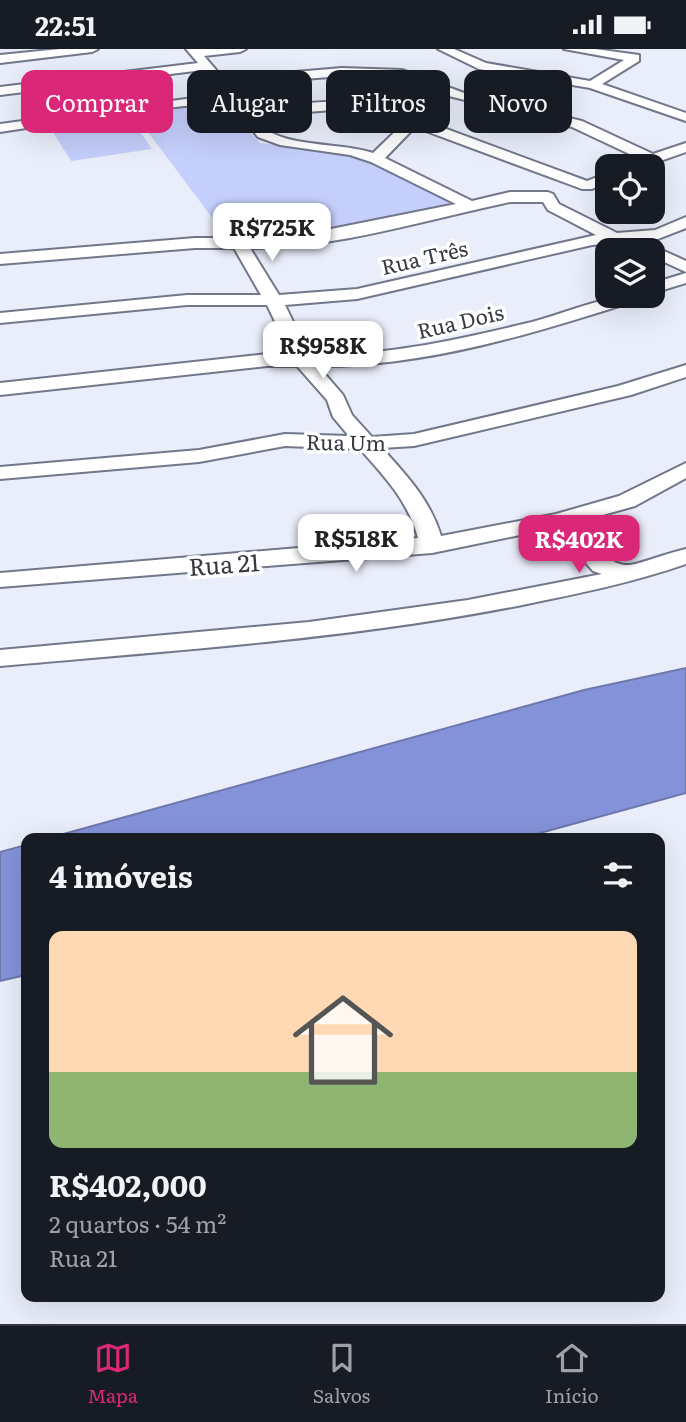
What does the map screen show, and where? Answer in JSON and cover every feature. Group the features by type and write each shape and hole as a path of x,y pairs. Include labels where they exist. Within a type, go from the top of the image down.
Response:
{"street":[{"path":"0,59 92,49"},
{"path":"194,51 240,49"},
{"path":"444,49 483,66 592,85 686,117"},
{"path":"570,49 635,58"},
{"path":"194,51 210,70"},
{"path":"592,85 649,51"},
{"path":"0,91 207,66"},
{"path":"450,91 471,99 577,124 641,154"},
{"path":"0,128 187,102"},
{"path":"262,133 280,141 352,151 376,159 469,205"},
{"path":"376,159 399,133"},
{"path":"441,133 509,155 587,186"},
{"path":"665,154 686,147"},
{"path":"0,259 195,243 286,243 332,236 510,197 548,197 595,182"},
{"path":"548,197 553,207 613,237"},
{"name":"Rua Três","path":"0,318 187,300 305,300 356,294 613,237 658,234 686,222"},
{"path":"240,244 270,300 290,329 302,360 336,399 343,417 411,493 424,517 432,546"},
{"path":"665,257 686,267"},
{"path":"665,284 686,278"},
{"name":"Rua Dois","path":"0,389 267,360 357,361 420,353 540,325 595,308"},
{"name":"Rua Um","path":"0,473 186,458 285,440 369,443 414,440 510,420 624,391 686,370"},
{"name":"Rua 21","path":"0,580 432,546 559,520 627,501 686,469"},
{"path":"559,520 601,566 632,575"},
{"path":"0,657 309,631 468,608 632,575 686,556"}],"shaded area":[{"path":"187,107 187,133 251,133 260,143 347,153 401,175 454,204 342,229 228,239 149,133 173,133 173,108"},
{"path":"53,133 141,133 152,149 71,161"}],"water":[{"path":"686,668 686,793 540,833 67,833 584,690"},
{"path":"21,846 21,976 0,981 0,852"}]}
